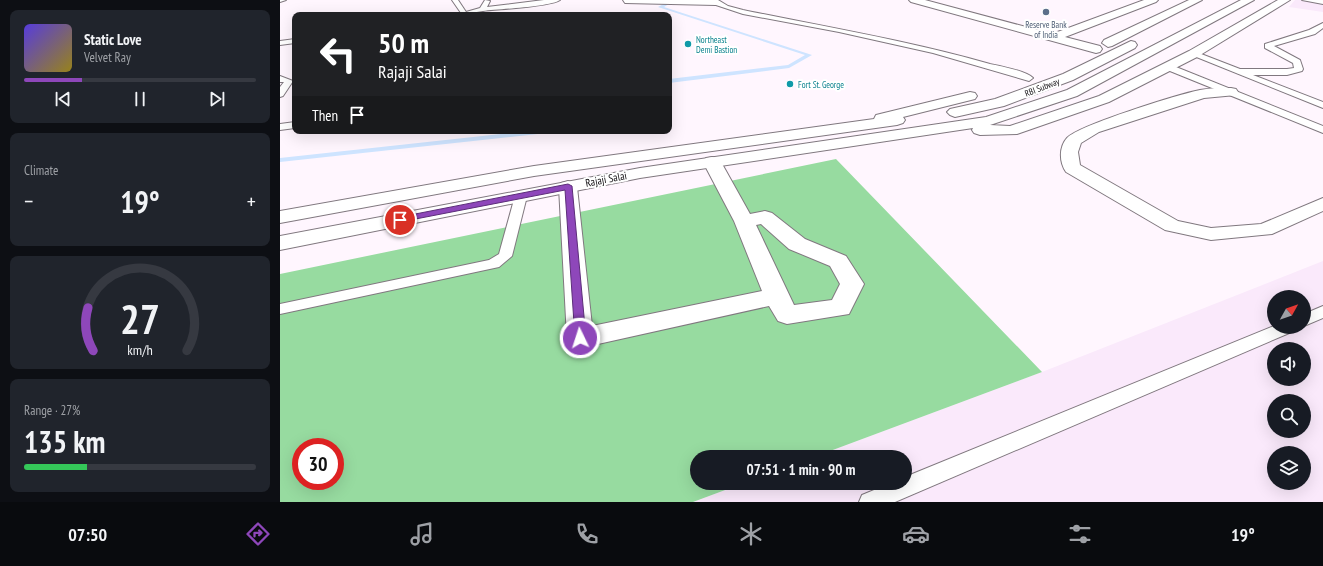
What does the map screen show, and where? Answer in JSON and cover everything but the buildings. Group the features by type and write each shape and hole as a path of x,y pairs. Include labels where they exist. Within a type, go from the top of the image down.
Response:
{"main road":[{"path":"914,0 1096,49"},
{"path":"1054,38 1153,0"},
{"path":"1076,57 1096,49 1197,0"},
{"name":"RBI Subway","path":"847,126 940,115 999,103 1068,77 1222,0"},
{"name":"RBI Subway","path":"934,130 989,121 1072,93 1249,0"},
{"path":"934,130 1011,131 1104,99 1193,54 1285,0"},
{"path":"1008,85 1043,72"},
{"path":"1231,92 1202,94 1093,129 1074,140 1069,152 1072,168 1172,226 1212,234 1264,230 1323,204"},
{"path":"847,126 981,93"},
{"name":"Rajaji Salai","path":"280,217 534,171 847,126"},
{"name":"Rajaji Salai","path":"280,243 640,173 934,130"},
{"path":"712,162 744,221 776,296 787,315 840,308 852,284 838,261 797,244 765,217 744,221"},
{"path":"568,186 580,338 776,296"}],"lane":[{"path":"455,0 462,12"},
{"path":"482,9 488,0"},
{"path":"473,12 482,9 502,8 557,0"},
{"path":"1305,0 1323,2"},
{"path":"625,1 716,2 739,11 872,36 991,66 1030,78"},
{"path":"1238,72 1287,72 1298,69 1298,62 1268,46 1312,32 1323,25"},
{"path":"280,43 292,41"},
{"path":"1193,54 1323,105"},
{"path":"1168,67 1323,130"},
{"path":"280,79 289,81 280,94"},
{"path":"280,127 292,125"},
{"path":"280,309 494,264 504,256 521,196"},
{"path":"1311,317 1323,312"},
{"path":"870,502 1271,334"}],"shaded area":[{"path":"1295,0 1323,0 1323,12 1289,7"},
{"path":"1323,261 1323,502 693,502 725,490 912,490 912,450 833,450 1042,372"}],"green space":[{"path":"836,159 1042,372 833,450 690,450 690,490 725,490 693,502 280,502 280,274"}],"waterway":[{"path":"672,81 789,66 809,55 660,7 674,0"},
{"path":"280,160 519,134"}],"place":[{"name":"Reserve Bank of India","path":"1046,12"},
{"name":"Northeast Demi Bastion","path":"688,44"},
{"name":"Fort St. George","path":"790,84"}],"route":[{"path":"400,220 568,186 580,338"}]}
